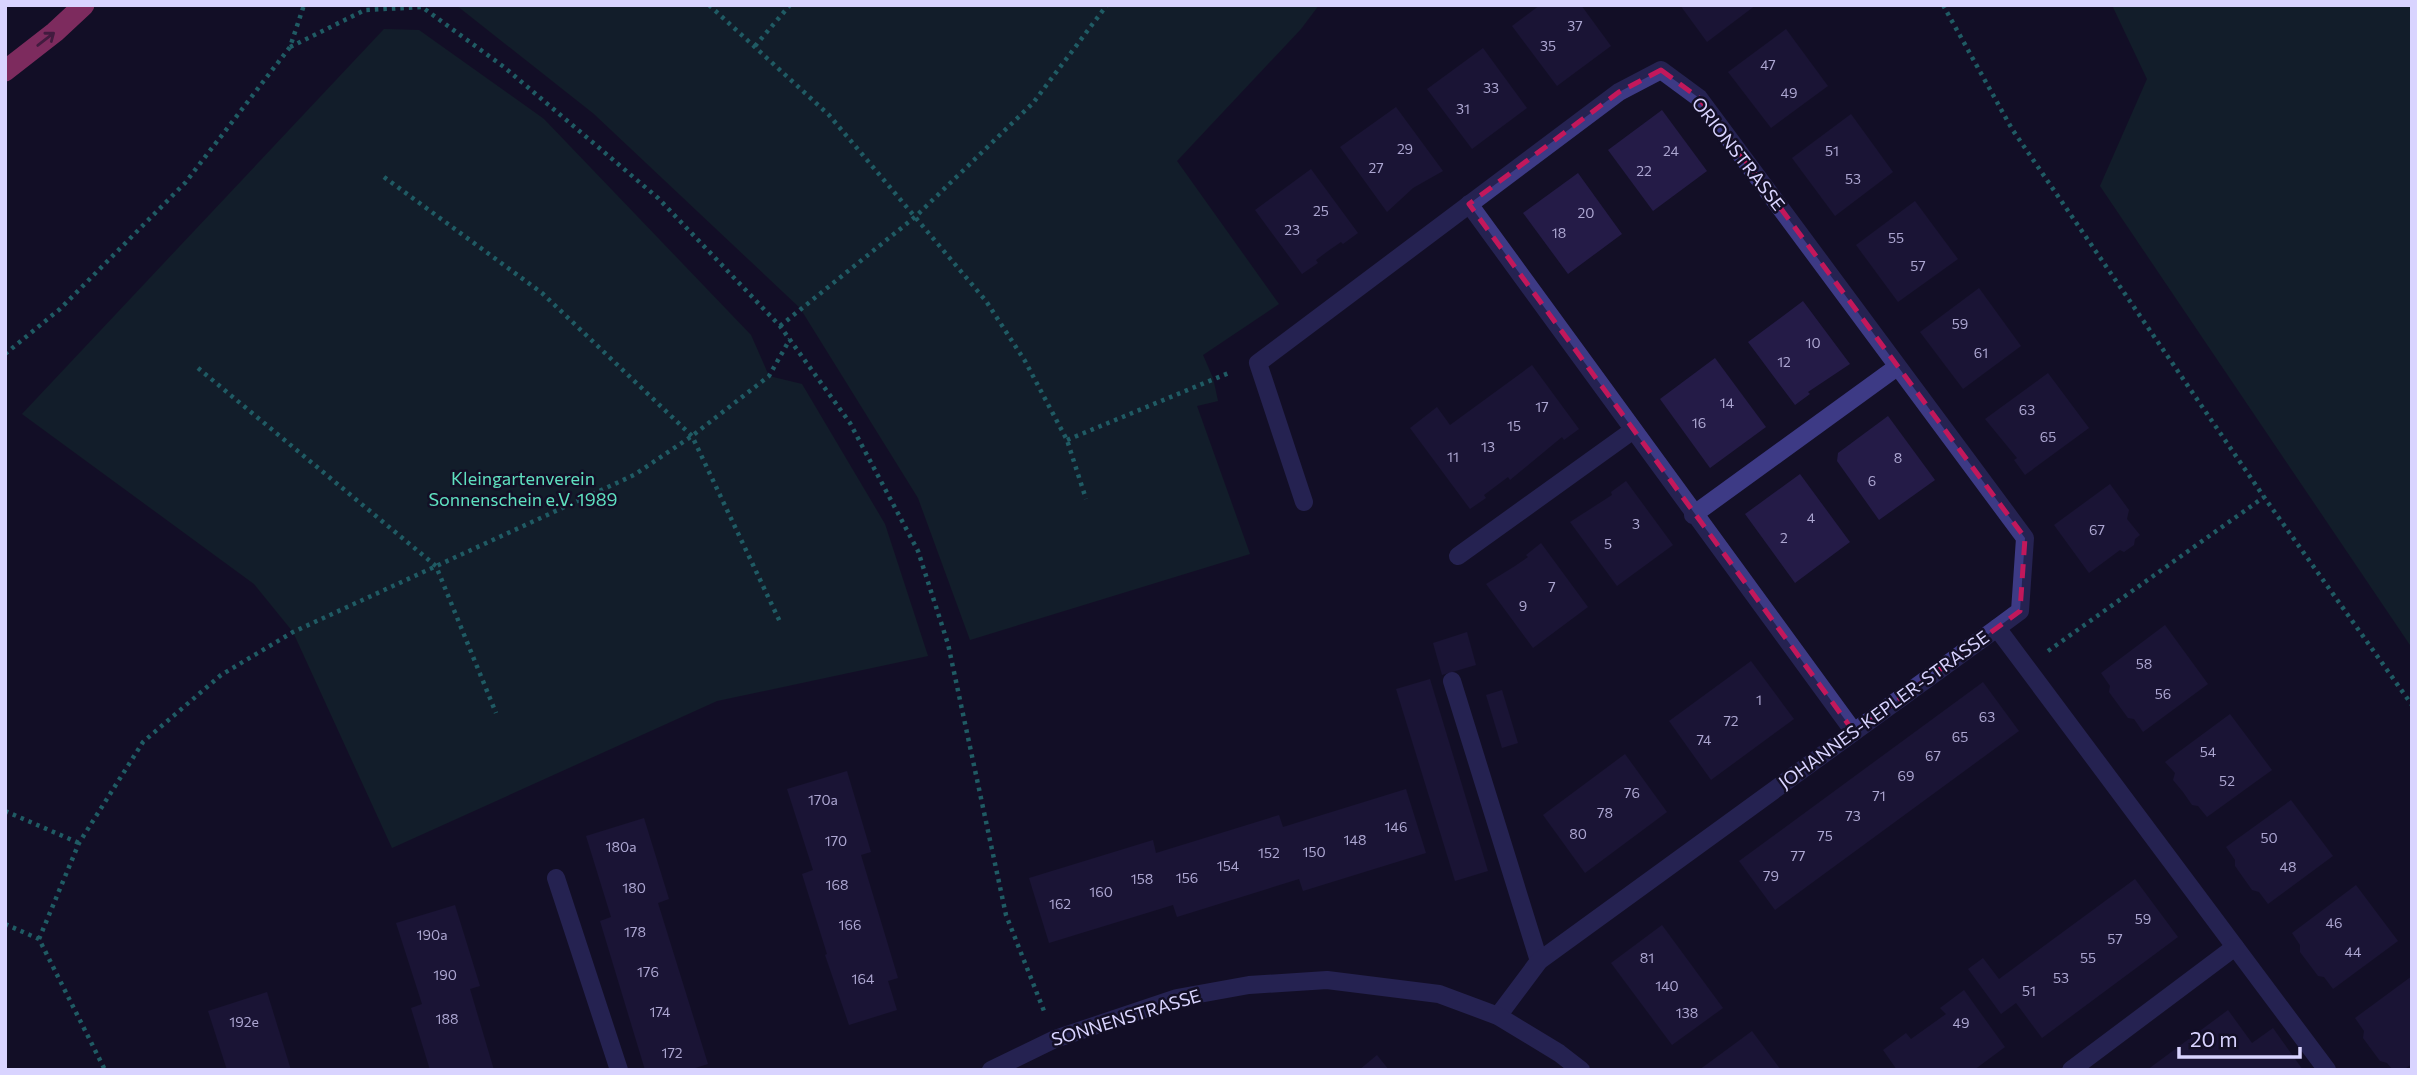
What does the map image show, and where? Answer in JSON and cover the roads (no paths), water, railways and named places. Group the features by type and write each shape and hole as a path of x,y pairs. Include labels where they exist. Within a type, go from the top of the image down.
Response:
{"highway":[{"path":"5,71 55,32 84,5"}],"street":[{"name":"ORIONSTRASSE","path":"1304,502 1258,363 1619,92 1661,70 1699,98 2025,538 2021,611 1997,628"},
{"path":"1469,204 1854,732"},
{"path":"1693,514 1897,367"},
{"path":"1458,556 1632,431"},
{"name":"JOHANNES-KEPLER-STRASSE","path":"1498,1017 1539,961 1997,628 2327,1070"},
{"path":"1452,681 1539,961"},
{"path":"556,877 619,1070"},
{"path":"2071,1070 2235,947"},
{"name":"SONNENSTRASSE","path":"991,1070 1055,1038 1177,998 1249,985 1327,980 1439,994 1498,1017 1559,1053 1581,1070"}],"park label":[{"name":"Kleingartenverein Sonnenschein e.V. 1989","path":"523,489"}]}
